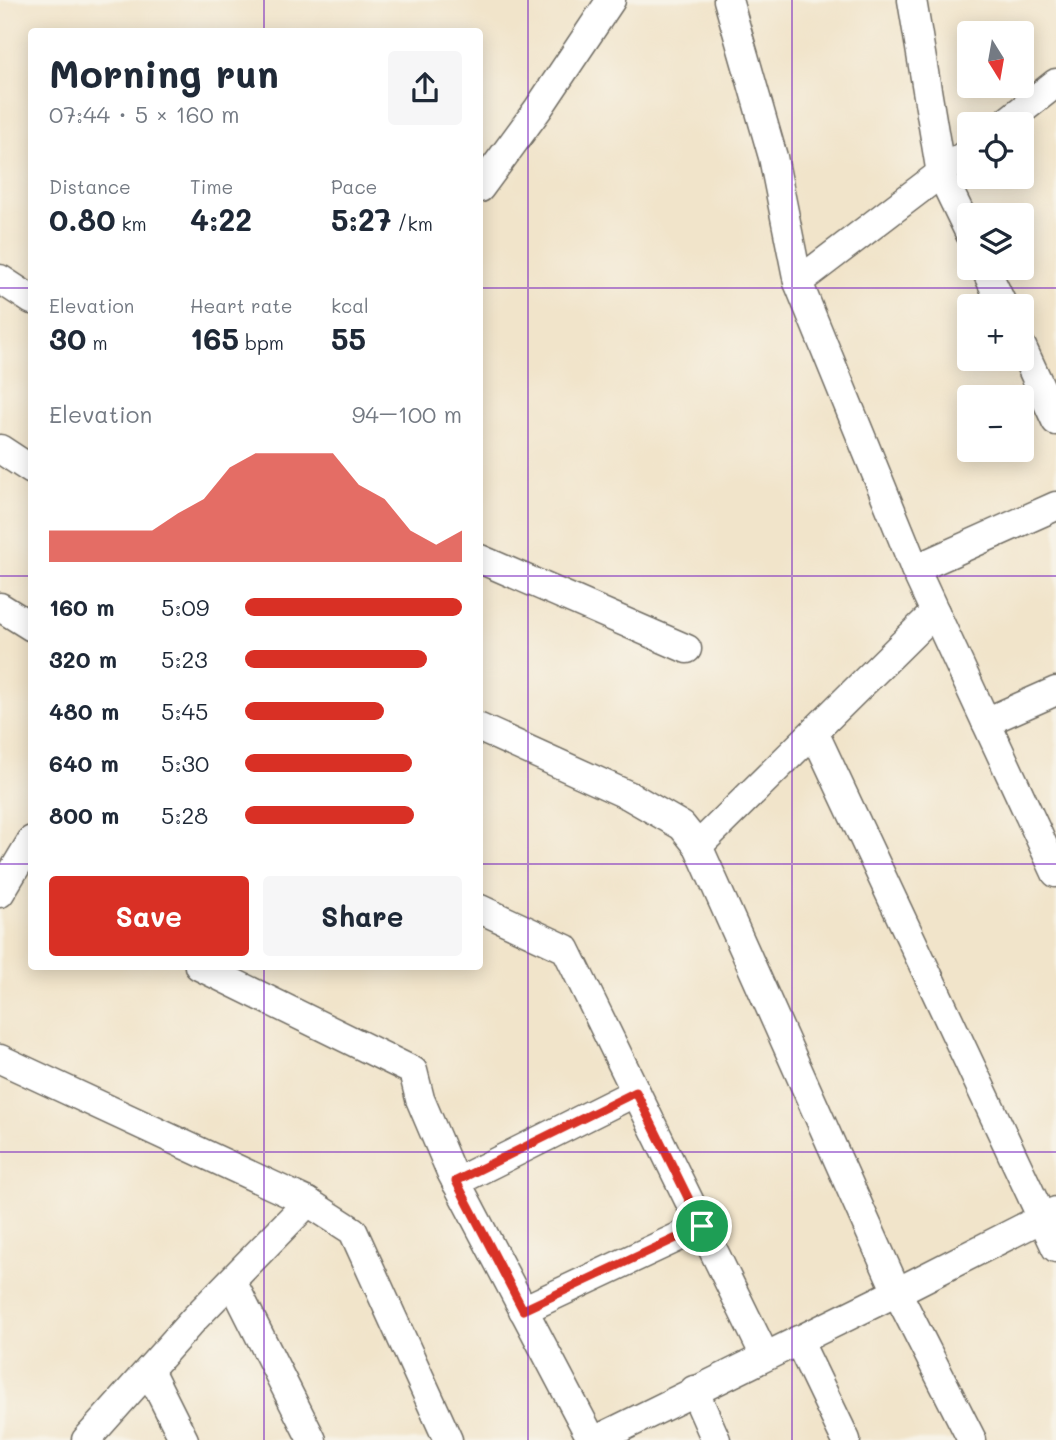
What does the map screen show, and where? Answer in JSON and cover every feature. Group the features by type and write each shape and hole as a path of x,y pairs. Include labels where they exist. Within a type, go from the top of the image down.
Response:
{"street":[{"path":"483,184 538,109 611,0"},
{"path":"728,0 773,157 798,282 915,569 1056,872"},
{"path":"912,0 941,174 957,207"},
{"path":"1019,112 1056,83"},
{"path":"798,282 957,161"},
{"path":"0,279 28,297"},
{"path":"1033,371 1056,421"},
{"path":"0,449 28,467"},
{"path":"915,569 1056,506"},
{"path":"483,560 687,649"},
{"path":"0,607 28,624"},
{"path":"698,846 935,612"},
{"path":"986,722 1056,691"},
{"path":"483,730 630,796 682,825 698,846 897,1292 972,1440"},
{"path":"814,732 1049,1214 1056,1248"},
{"path":"14,884 28,850"},
{"path":"483,910 566,949 765,1356"},
{"path":"207,970 413,1071 420,1099 456,1181 594,1440 897,1292 1049,1214"},
{"path":"0,1059 308,1202 354,1231 448,1440"},
{"path":"456,1181 636,1092"},
{"path":"86,1440 308,1202"},
{"path":"523,1310 702,1226"},
{"path":"232,1281 312,1440"},
{"path":"798,1340 846,1440"},
{"path":"149,1370 184,1440"},
{"path":"694,1390 716,1440"}],"route":[{"path":"636,1092 702,1226 523,1310 456,1181 636,1092"}]}
